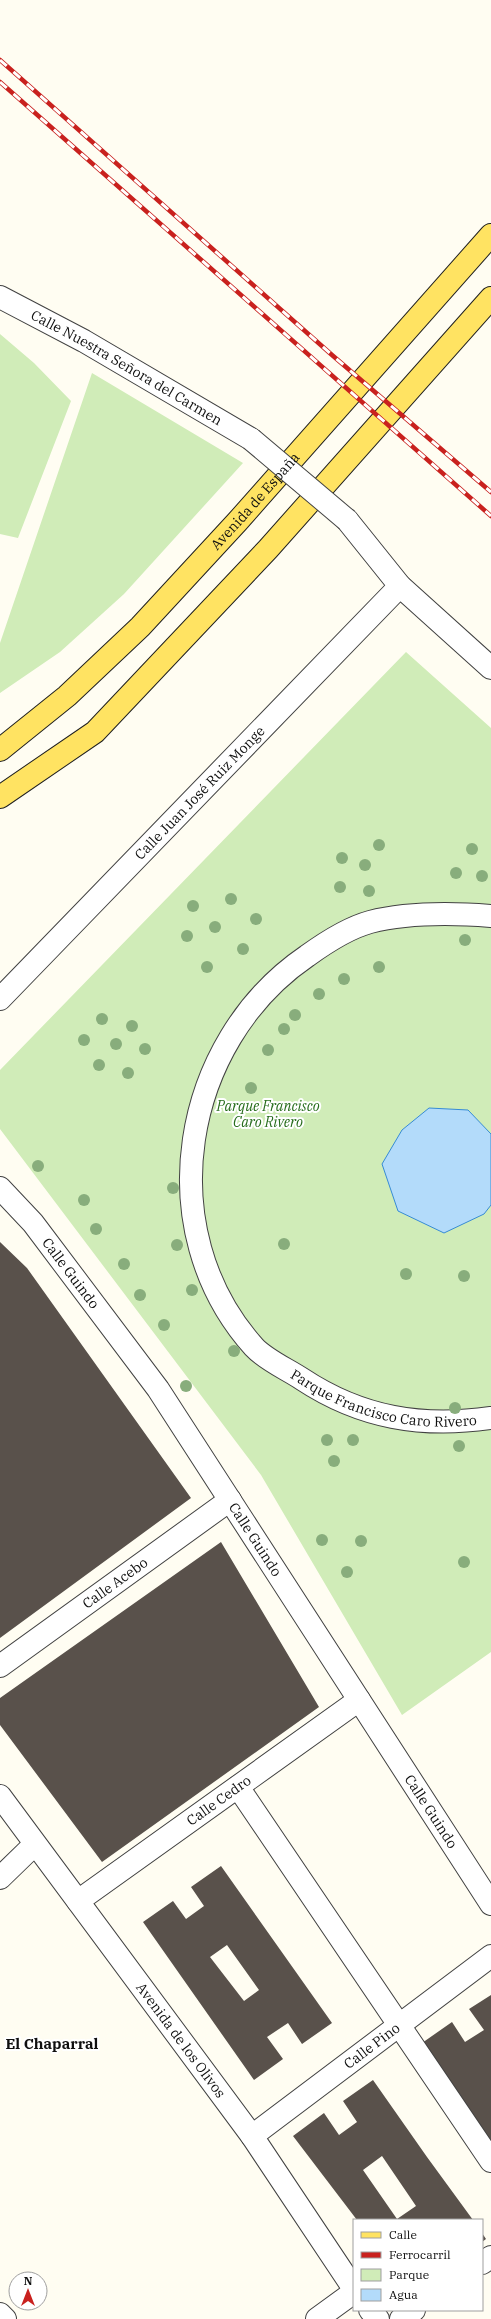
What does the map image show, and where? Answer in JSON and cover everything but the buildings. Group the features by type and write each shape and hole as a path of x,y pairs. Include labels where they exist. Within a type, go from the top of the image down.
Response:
{"main road":[{"name":"Avenida de España","path":"0,750 67,696 140,627 237,522 491,235"},
{"path":"0,797 95,732 268,549 491,298"}],"street":[{"name":"Calle Nuestra Señora del Carmen","path":"0,297 84,341 251,439 347,520 400,586 491,668"},
{"name":"Calle Juan José Ruiz Monge","path":"0,999 400,586"},
{"name":"Parque Francisco Caro Rivero","path":"491,916 447,914 369,922 324,943 279,975 261,993 246,1013 216,1063 204,1095 197,1120 190,1177 194,1218 207,1269 218,1294 234,1321 255,1348 327,1396 360,1410 417,1420 456,1423 491,1418"},
{"name":"Calle Guindo","path":"0,1188 32,1223 158,1389 491,1904"},
{"name":"Calle Acebo","path":"0,1666 230,1500"},
{"name":"Calle Cedro","path":"78,1901 358,1700"},
{"path":"238,1787 491,2161"},
{"name":"Avenida de los Olivos","path":"0,1796 34,1845 78,1901 252,2136 353,2288"},
{"path":"0,1878 34,1845"},
{"name":"Calle Pino","path":"252,2136 491,1956"},
{"path":"317,2319 353,2291"},
{"path":"371,2311 378,2319"},
{"path":"401,2319 413,2311"},
{"path":"0,2314 5,2319"}],"green space":[{"path":"0,334 34,363 71,401 18,538 0,534"},
{"path":"92,373 243,463 124,594 60,652 0,693 0,643"},
{"name":"Parque Francisco Caro Rivero","path":"406,652 491,728 491,1652 402,1715 261,1475 0,1129 0,1070"}],"water":[{"path":"429,1108 468,1110 491,1134 491,1205 484,1214 444,1233 398,1211 382,1164 402,1130"}],"railway":[{"path":"0,60 332,355 491,492"},
{"path":"0,82 491,516"}],"district":[{"name":"El Chaparral","path":"52,2043"}]}
